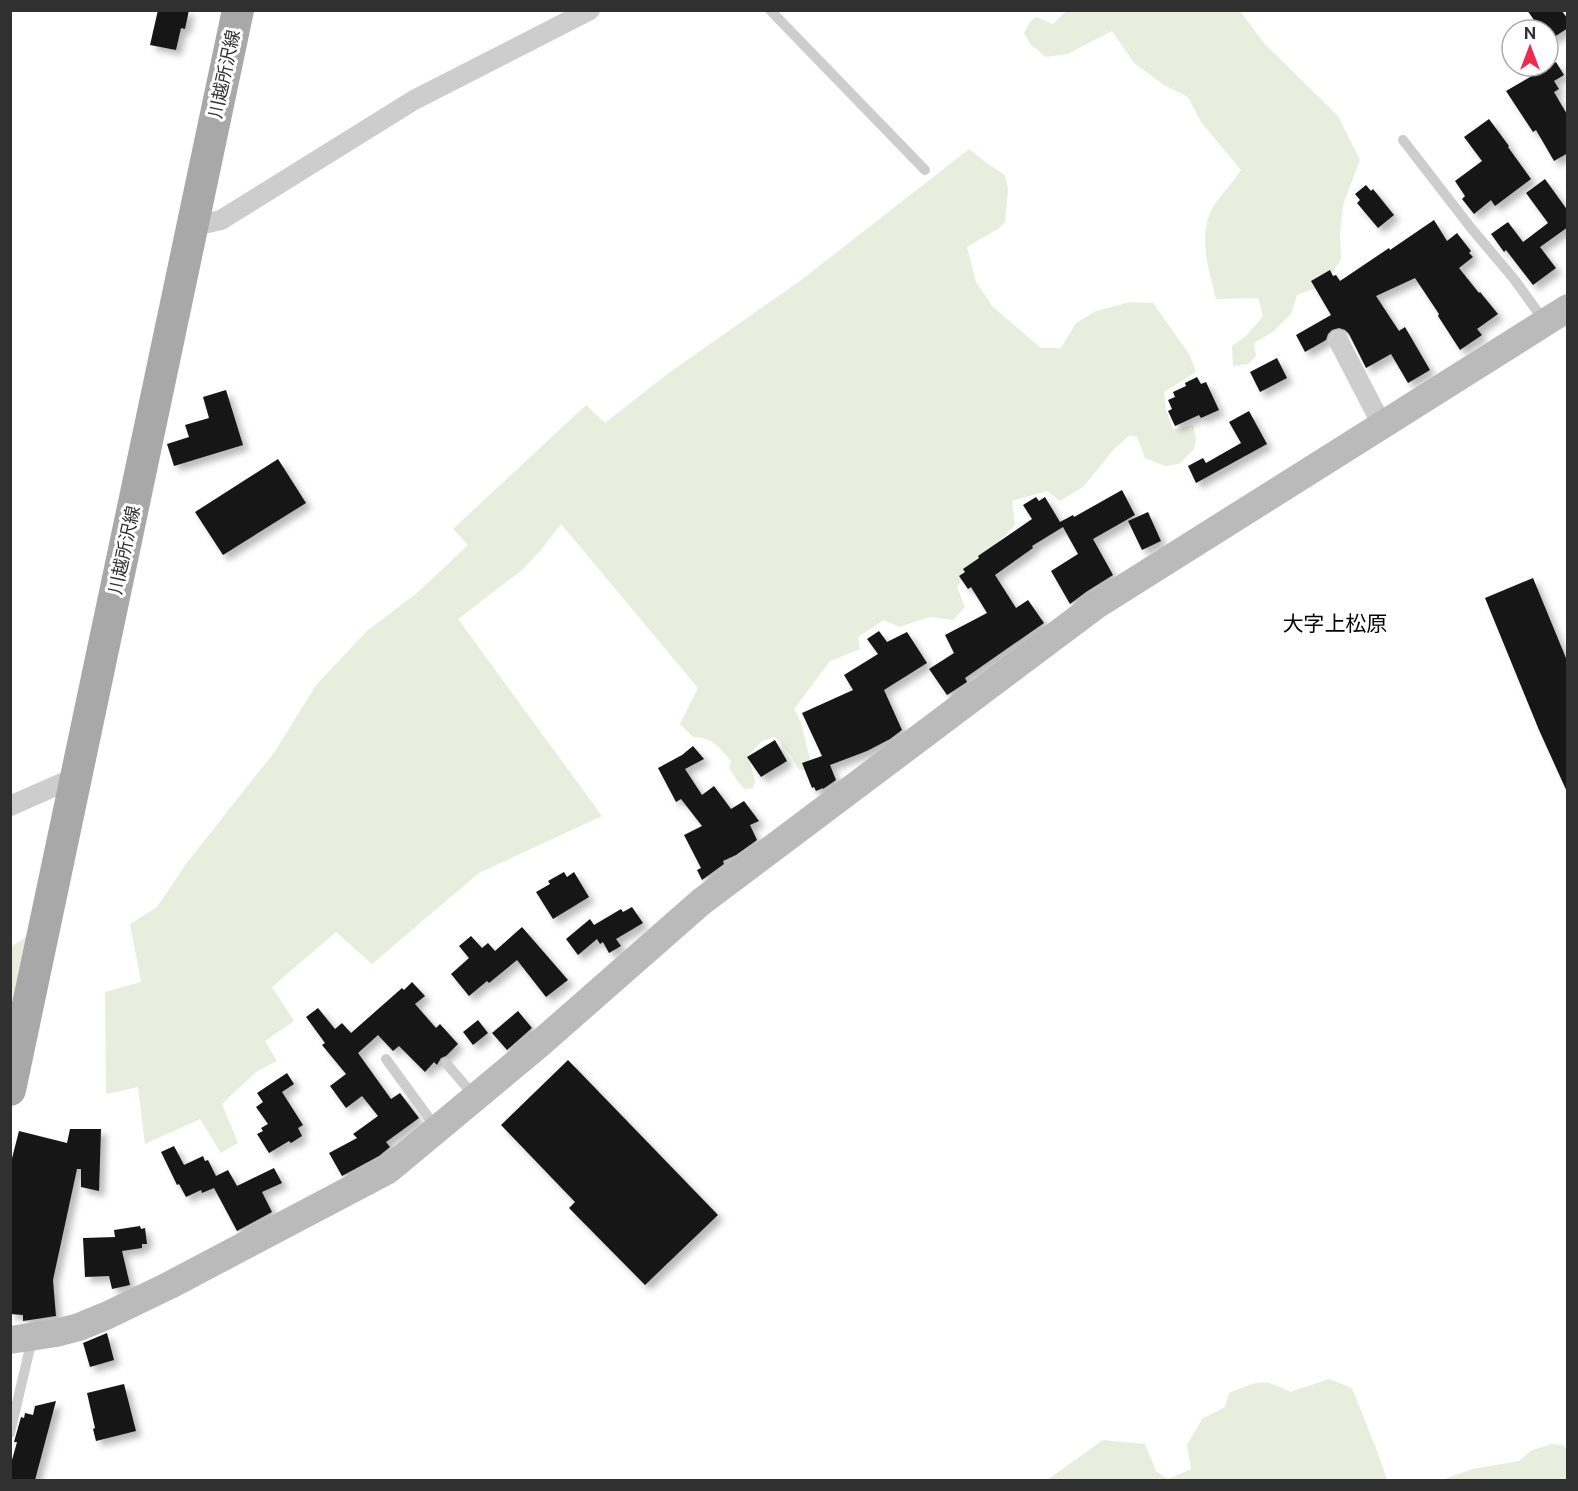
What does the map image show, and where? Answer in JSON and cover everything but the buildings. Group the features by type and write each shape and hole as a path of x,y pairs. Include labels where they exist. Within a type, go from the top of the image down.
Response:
{"main road":[{"name":"川越所沢線","path":"10,1090 238,10"}],"street":[{"path":"192,224 221,220 414,100 590,10"},
{"path":"21,1339 79,1327 108,1315 170,1285 387,1170 546,1039 701,902 1095,606 1556,315"},
{"path":"1338,340 1382,425"},
{"path":"10,806 76,777"}],"lane":[{"path":"770,10 925,170"},
{"path":"1403,140 1514,279 1556,315"},
{"path":"386,1059 437,1130"},
{"path":"446,1063 475,1098"},
{"path":"10,1432 21,1339"}],"green space":[{"path":"1066,11 1240,11 1263,42 1338,116 1360,160 1343,205 1340,234 1341,259 1325,285 1297,295 1291,314 1273,332 1254,343 1256,356 1248,364 1233,366 1232,346 1247,335 1263,316 1258,298 1216,299 1205,241 1208,218 1213,207 1241,170 1201,122 1188,97 1164,85 1135,64 1112,31 1067,54 1046,57 1031,45 1024,33 1030,22 1036,17 1053,24"},
{"path":"969,149 1005,175 1008,189 1005,222 998,229 967,247 976,282 993,307 1041,348 1061,348 1076,323 1096,311 1130,302 1153,303 1189,354 1196,372 1164,392 1166,410 1173,430 1193,425 1196,439 1194,449 1179,464 1165,466 1145,458 1137,437 1130,435 1115,448 1083,487 1060,501 1047,491 1012,501 1015,526 970,568 957,587 965,607 953,620 930,617 899,627 884,620 858,637 860,649 830,661 794,709 801,722 811,764 807,770 799,770 775,737 762,741 748,756 755,781 753,788 744,789 738,782 729,768 731,761 719,747 706,739 693,737 680,724 698,688 561,524 522,570 458,619 602,816 479,873 372,964 336,932 272,987 294,1021 265,1041 277,1061 256,1072 222,1104 238,1143 221,1153 200,1119 145,1144 138,1087 106,1094 105,992 141,982 130,924 157,907 186,864 276,750 316,685 367,631 417,593 468,545 453,529 586,405 605,423 666,375 804,278"},
{"path":"30,934 11,1026 11,947"},
{"path":"1329,1379 1352,1388 1387,1480 1047,1480 1103,1440 1145,1444 1156,1471 1168,1479 1191,1469 1187,1445 1202,1419 1225,1407 1229,1393 1260,1383 1273,1384 1290,1392"},
{"path":"1552,1444 1563,1445 1567,1450 1567,1480 1442,1480 1472,1469 1519,1461 1532,1450"}],"district":[{"name":"大字上松原","path":"1335,623"}]}
